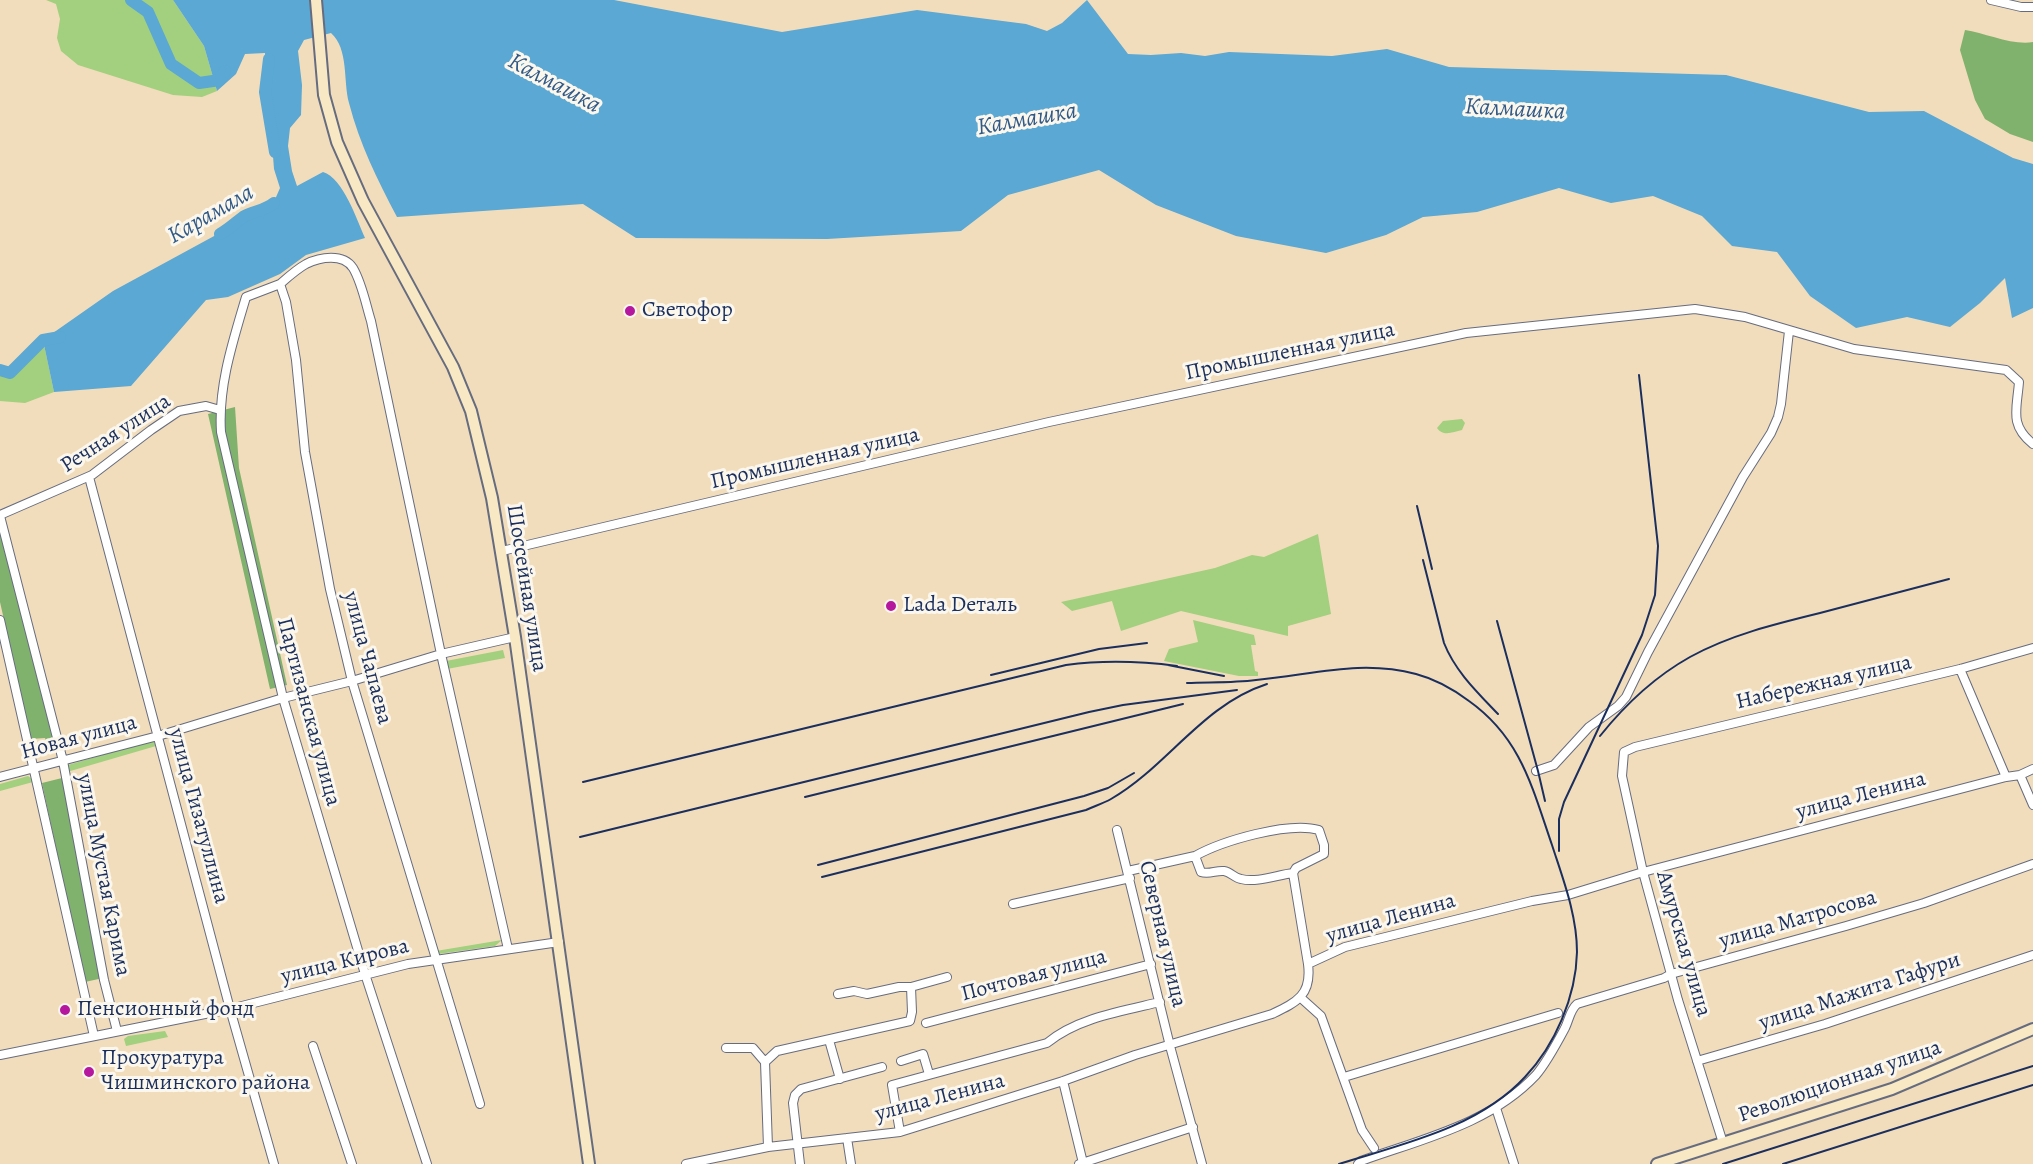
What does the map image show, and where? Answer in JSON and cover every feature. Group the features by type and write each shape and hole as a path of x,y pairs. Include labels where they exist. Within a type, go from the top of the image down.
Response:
{"main road":[{"name":"Шоссейная улица","path":"316,0 324,95 337,142 363,201 453,367 471,411 492,498 515,637 589,1164"},
{"name":"Революционная улица","path":"1657,1164 1892,1089 2033,1029"}],"street":[{"path":"1991,0 2021,7 2033,7"},
{"path":"280,284 307,264 330,258 341,258 347,261 356,274 371,321 441,654 508,949"},
{"name":"Партизанская улица","path":"280,284 246,297 227,363 220,410 220,432 283,698 365,974 427,1164"},
{"name":"улица Чапаева","path":"280,284 286,302 294,348 305,452 328,577 352,681 480,1104"},
{"name":"Промышленная улица","path":"502,551 1049,422 1466,333 1695,309 1745,317 1854,349 2006,370 2019,382 2016,424 2022,435 2033,444"},
{"path":"1536,771 1554,765 1588,727 1618,706 1626,697 1737,487 1771,433 1781,404 1789,331"},
{"name":"Речная улица","path":"0,515 89,477 179,411 206,406 220,410"},
{"name":"улица Гизатуллина","path":"89,477 230,1009 274,1164"},
{"name":"улица Мустая Карима","path":"0,515 63,761 104,980 117,1031"},
{"name":"улица Мустая Карима","path":"0,620 94,1036"},
{"name":"Новая улица","path":"0,777 158,736 441,654 515,637"},
{"name":"Набережная улица","path":"1624,752 1635,747 1754,717 1960,669 2033,648"},
{"path":"1960,669 2006,777"},
{"name":"Амурская улица","path":"1624,752 1622,776 1643,872 1671,974 1723,1143"},
{"name":"улица Ленина","path":"686,1164 768,1147 900,1132 1063,1081 1135,1055 1272,1014 1301,998 1308,980 1308,964 1345,947 1532,900 1579,892 1643,872 2020,775 2033,769"},
{"path":"2020,775 2033,806"},
{"path":"1012,904 1195,856 1260,834 1298,826 1319,830 1324,845 1324,854 1296,868 1293,873 1308,964"},
{"name":"Северная улица","path":"1118,830 1170,1046 1202,1164"},
{"path":"1195,856 1201,872 1207,874 1222,871 1229,872 1240,879 1251,880 1293,873"},
{"name":"улица Матросова","path":"1496,1108 1538,1073 1577,1004 1671,974 1924,903 2033,864"},
{"name":"улица Кирова","path":"0,1055 230,1009 408,963 559,942"},
{"name":"улица Мажита Гафури","path":"1697,1061 1825,1024 2033,955"},
{"name":"Почтовая улица","path":"926,1023 1151,964"},
{"path":"838,994 854,991 867,994 899,987 911,987 947,977"},
{"path":"765,1062 777,1051 910,1021 911,987"},
{"path":"1301,998 1321,1016 1362,1130 1374,1148"},
{"path":"900,1132 892,1085 1047,1043 1058,1034 1102,1017 1160,1002"},
{"path":"1344,1077 1558,1013"},
{"path":"829,1040 840,1079"},
{"path":"313,1046 352,1164"},
{"path":"726,1048 753,1048 765,1062 768,1147"},
{"path":"901,1061 923,1054 929,1074"},
{"path":"800,1164 793,1103 795,1095 801,1089 882,1067"},
{"path":"1063,1081 1081,1163 1193,1127"},
{"path":"1358,1164 1459,1127 1496,1108 1514,1164"},
{"path":"847,1138 851,1164"}],"green space":[{"path":"46,0 173,0 204,46 217,91 202,97 173,95 78,65 61,51 57,38 60,19 56,4"},
{"path":"1965,30 2008,41 2033,42 2033,142 2010,134 1985,119 1975,100 1960,50"},
{"path":"43,340 54,392 25,403 0,401 0,370 10,373"},
{"path":"235,407 239,468 287,685 270,689 208,414"},
{"path":"1462,419 1465,423 1462,430 1445,433 1437,428 1443,421"},
{"path":"0,532 53,740 47,744 45,738 31,739 0,602"},
{"path":"1318,534 1331,614 1288,626 1288,636 1181,611 1121,631 1112,601 1072,611 1061,602 1215,568 1252,555 1264,557"},
{"path":"1193,620 1254,635 1256,645 1251,645 1255,671 1258,672 1258,676 1239,676 1164,661 1169,649 1198,642"},
{"path":"503,650 505,658 447,669 446,661"},
{"path":"150,741 156,746 67,772 68,765"},
{"path":"28,776 33,782 0,791 0,784"},
{"path":"62,778 103,978 85,982 42,783"},
{"path":"502,940 495,946 438,954 436,951"},
{"path":"165,1031 168,1037 126,1046 124,1039 128,1036"}],"water":[{"path":"173,0 614,0 782,32 917,10 1026,24 1047,31 1062,23 1087,0 1128,54 1181,53 1205,56 1229,52 1332,56 1387,49 1449,67 1726,75 1869,112 1924,111 2013,158 2033,164 2033,308 2012,318 2005,278 1980,303 1950,327 1907,317 1856,328 1810,296 1777,252 1732,246 1702,216 1653,196 1611,203 1559,188 1477,212 1423,217 1386,235 1326,253 1236,236 1156,205 1099,170 1008,195 961,231 827,239 636,238 583,204 397,217 358,133 347,94 341,48 331,33 304,40 298,51 302,85 301,115 290,128 288,146 292,171 297,186 323,172 337,182 365,238 306,255 280,274 228,297 206,300 131,386 54,392 43,340 113,291 273,204 280,188 274,169 265,53 245,54 236,74 217,91 204,46"}],"waterway":[{"name":"Калмашка","path":"131,0 148,12 171,64 199,83 220,80 225,71"},
{"name":"Карамала","path":"269,59 265,92 275,152"},
{"name":"Карамала","path":"220,234 243,217 274,203"},
{"name":"Карамала","path":"0,370 10,373 43,340 60,337"}],"railway":[{"path":"1559,851 1559,819 1564,802 1642,635 1655,595 1658,546 1639,375"},
{"path":"1417,506 1432,569"},
{"path":"1423,560 1444,643 1454,663 1467,681 1498,714"},
{"path":"1600,736 1619,714 1653,682 1705,649 1770,626 1949,579"},
{"path":"1497,621 1545,801"},
{"path":"991,675 1099,649 1147,643"},
{"path":"583,782 1066,665 1122,662 1177,666"},
{"path":"1168,665 1224,676"},
{"path":"1187,683 1247,681 1336,670 1375,668 1416,674 1444,685 1487,715 1513,748 1531,784 1565,884 1575,924 1576,969 1562,1019 1536,1064 1506,1095 1462,1122 1413,1141 1339,1164"},
{"path":"822,877 1086,810 1111,799 1131,785 1223,706 1267,684"},
{"path":"580,837 1089,712 1123,705 1237,690"},
{"path":"805,797 1183,704"},
{"path":"818,865 1084,796 1108,788 1134,773"},
{"path":"1723,1164 2033,1066"},
{"path":"1783,1164 2033,1085"}],"place":[{"name":"Светофор","path":"630,311"},
{"name":"Lada Dеталь","path":"891,606"},
{"name":"Пенсионный фонд","path":"65,1010"},
{"name":"Прокуратура Чишминского района","path":"89,1072"}]}
